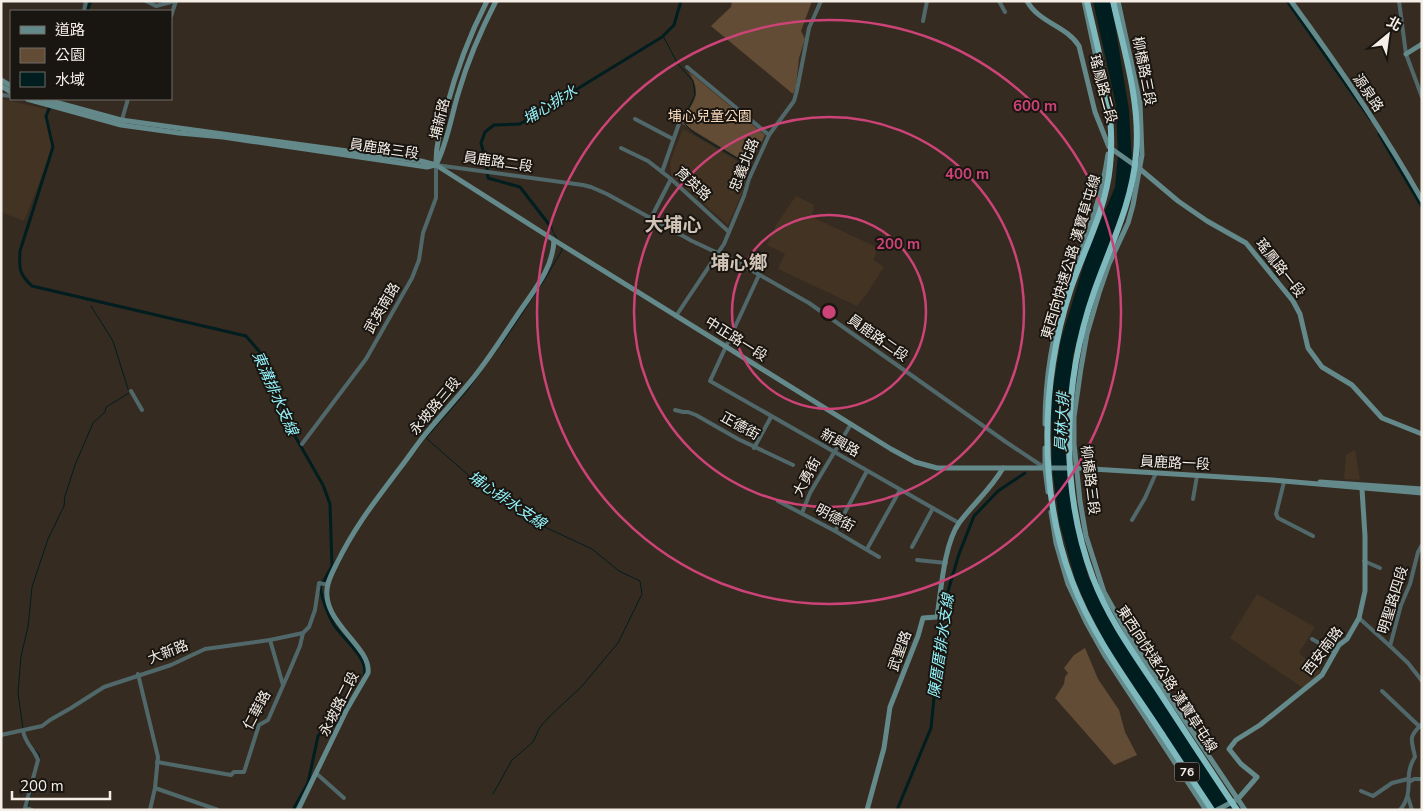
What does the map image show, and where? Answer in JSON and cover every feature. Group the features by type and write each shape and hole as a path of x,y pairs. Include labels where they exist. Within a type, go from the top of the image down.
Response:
{"highway":[{"name":"東西向快速公路 漢寶草屯線","path":"1086,1 1110,108 1112,137 1110,166 1104,199 1068,300 1054,359 1049,400 1048,441 1053,501 1060,541 1071,579 1089,621 1209,810"},
{"name":"東西向快速公路 漢寶草屯線","path":"1113,1 1133,97 1136,154 1132,187 1122,221 1095,291 1082,333 1072,386 1069,444 1074,501 1081,537 1092,576 1107,610 1126,642 1237,810"},
{"path":"1164,699 1175,711 1243,810"}],"main road":[{"name":"埔新路","path":"436,165 436,145 456,72 487,1"},
{"name":"埔新路","path":"436,165 443,153 464,72 496,1"},
{"name":"瑤鳳路二段","path":"1027,1 1030,7 1042,18 1075,39 1079,46 1095,112 1111,149"},
{"path":"1086,1 1103,90 1111,149 1099,202 1064,300 1050,360 1045,402 1048,468 1056,543 1068,584 1105,656 1209,810"},
{"name":"柳橋路三段","path":"1118,1 1140,103 1142,137 1140,169 1128,223 1098,293 1087,334 1078,387 1074,417 1074,444 1086,536 1104,592 1131,640 1238,799 1243,810"},
{"name":"源泉路","path":"1291,1 1397,156 1422,200"},
{"path":"1406,54 1422,44"},
{"name":"員鹿路三段","path":"45,100 121,122 179,133 223,137 427,167 436,165"},
{"name":"瑤鳳路一段","path":"1111,149 1133,163 1178,201 1207,221 1246,243 1293,302 1300,314 1308,348 1322,368 1352,385 1382,418 1422,434"},
{"name":"中正路一段","path":"436,165 891,449 922,465 958,469 1068,468"},
{"name":"永坡路三段","path":"328,585 341,554 368,509 474,376 548,270 554,254 554,240"},
{"name":"武聖路","path":"868,810 884,748 890,707 918,636 923,618 937,617 952,536 959,523 997,479 1003,468"},
{"name":"員鹿路一段","path":"1068,468 1272,480 1422,493"},
{"name":"員鹿路一段","path":"1272,480 1282,479 1422,489"},
{"name":"西安南路","path":"1238,799 1257,778 1241,764 1229,749 1236,740 1260,725 1322,675 1339,645 1347,639 1359,618 1365,592 1365,536 1362,489"},
{"name":"永坡路二段","path":"298,810 347,709 368,673 369,667 366,659 331,611 328,604 328,585"},
{"path":"1217,810 1238,799"}],"street":[{"path":"146,1 156,6 175,1"},
{"name":"忠義北路","path":"676,316 717,254 729,232 749,179 769,135 794,101 798,90 809,28 821,1"},
{"path":"923,20 927,1"},
{"path":"999,1 1005,12"},
{"path":"1399,1 1406,54 1422,97"},
{"path":"687,67 769,135"},
{"path":"121,122 128,100"},
{"name":"育英路","path":"681,118 662,172 729,232"},
{"path":"636,119 673,139"},
{"path":"621,148 648,162 662,172"},
{"name":"員鹿路二段","path":"436,165 591,187 809,303 1006,442 1048,468"},
{"name":"武英南路","path":"302,444 366,359 412,278 419,260 423,233 436,198 436,165"},
{"path":"651,218 671,179"},
{"path":"727,347 759,275"},
{"name":"新興路","path":"727,347 710,381 959,523"},
{"path":"131,391 142,410"},
{"name":"正德街","path":"675,410 696,415 754,448 793,465"},
{"path":"754,448 771,417"},
{"name":"大勇街","path":"802,513 810,493 851,424"},
{"path":"835,531 867,471"},
{"path":"1132,520 1145,498 1156,473"},
{"path":"1193,499 1197,476"},
{"path":"1284,482 1276,514 1278,518 1313,536"},
{"path":"868,549 900,490"},
{"name":"明德街","path":"778,501 868,549 879,557"},
{"path":"912,547 933,508"},
{"name":"明聖路四段","path":"1422,545 1418,552 1410,584 1401,605 1390,646 1408,663 1422,681"},
{"path":"917,560 946,563"},
{"path":"1364,561 1380,568"},
{"path":"303,633 309,627 315,610 319,582 328,585"},
{"path":"1359,618 1390,646"},
{"name":"大新路","path":"1,736 42,726 104,687 138,674 171,665 205,649 270,640 303,633"},
{"name":"仁華路","path":"157,762 231,775 234,772 244,772 259,725 268,720 300,646 303,633"},
{"path":"1312,639 1335,652"},
{"path":"270,640 283,685"},
{"path":"138,674 158,756 155,788 150,810"},
{"path":"1382,691 1421,726 1412,735 1410,742 1415,757 1410,766 1408,797 1412,810"},
{"path":"23,732 26,743 35,753 38,760 29,809"},
{"path":"317,774 344,798"},
{"path":"1361,791 1373,796 1392,783 1422,779"},
{"path":"155,788 218,810"},
{"path":"1400,810 1408,797"}],"shaded area":[{"path":"1,99 46,109 53,138 48,161 24,221 1,212"},
{"path":"683,129 749,168 744,188 728,225 671,175 670,162"},
{"path":"796,196 814,205 812,217 878,248 873,260 884,267 857,306 778,269 785,254 767,245 776,225"},
{"path":"1355,450 1360,480 1344,479 1346,455"},
{"path":"1257,594 1315,627 1299,653 1321,672 1303,688 1230,638"}],"green space":[{"path":"732,1 812,1 801,31 805,39 799,58 796,87 793,94 711,26 731,7"},
{"name":"埔心兒童公園","path":"688,71 765,135 750,165 681,123 693,103 696,92 693,79"},
{"path":"1085,648 1098,679 1119,710 1125,732 1137,755 1114,765 1055,698 1064,684 1068,673 1064,668 1074,655"}],"water":[{"name":"員林大排","path":"1093,1 1111,1 1129,110 1132,164 1128,194 1092,290 1073,355 1065,451 1076,532 1088,576 1113,625 1234,810 1215,810 1106,644 1075,579 1059,521 1052,466 1051,400 1061,340 1087,254 1115,187 1118,155 1116,105"}],"waterway":[{"name":"東溝排水支線","path":"87,10 91,1"},
{"name":"埔心排水","path":"551,227 520,187 488,178 481,143 485,132 494,125 520,124 662,37 674,25 681,1"},
{"path":"1287,1 1371,120"},
{"path":"663,36 678,64 693,81 695,95 684,117 685,124 694,133 750,166"},
{"name":"東溝排水支線","path":"53,100 46,116 53,147 20,251 20,267 24,278 32,286 246,336 259,351 296,438 323,485 330,504 332,566 320,588 334,625 363,663 365,669 364,676"},
{"path":"1379,134 1422,207"},
{"name":"埔心排水支線","path":"551,227 557,239"},
{"name":"埔心排水支線","path":"501,345 545,279 562,250 561,247"},
{"path":"91,306 113,341 128,389"},
{"name":"埔心排水支線","path":"493,355 498,348"},
{"name":"埔心排水支線","path":"482,370 467,391 426,438 474,480 532,521 592,549 619,571 640,581 642,594 618,643 582,686 540,727 533,742 512,760 493,794"},
{"path":"23,729 18,693 21,656 28,627 32,587 48,539 64,506 65,496 75,465 93,423 105,412 106,407 129,393"},
{"name":"陳厝厝排水支線","path":"897,810 931,728 943,608 959,554 974,516 998,491 1025,473"},
{"name":"東溝排水支線","path":"293,810 308,783 318,736 325,728 335,724 349,701"},
{"path":"34,749 40,755 39,758"},
{"path":"28,807 33,784"}],"district":[{"name":"大埔心","path":"673,225"},
{"name":"埔心鄉","path":"739,263"}]}
